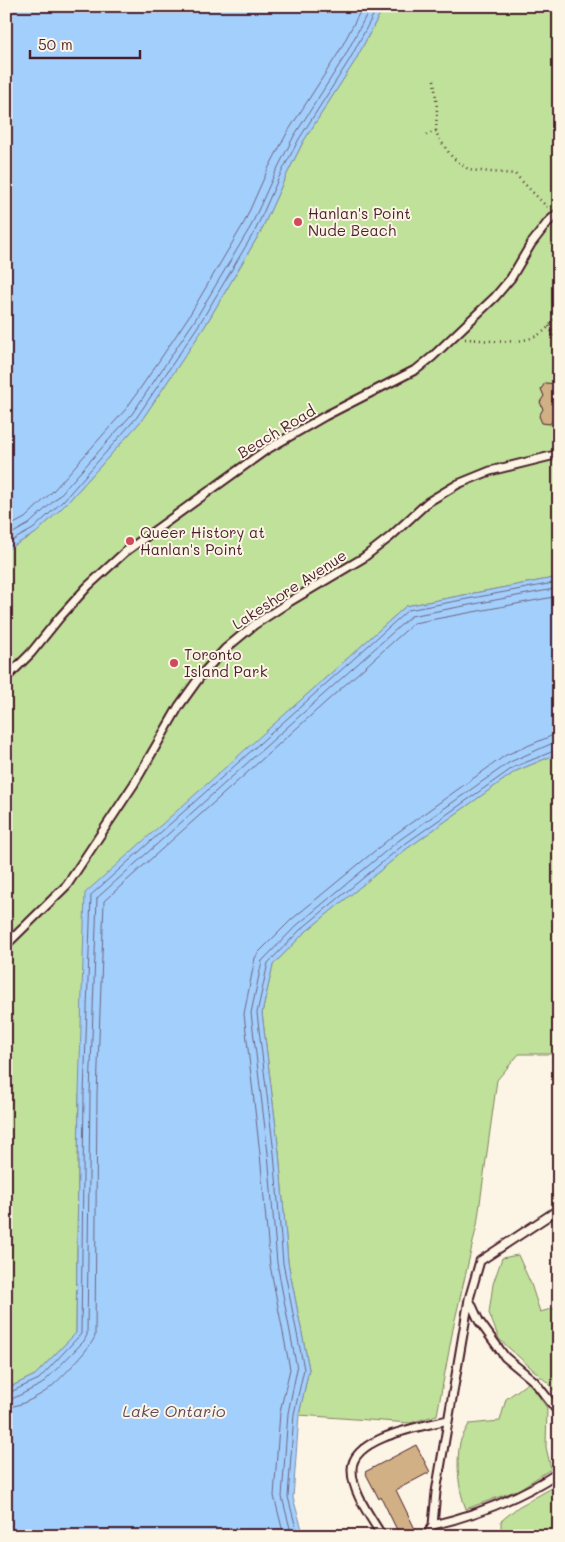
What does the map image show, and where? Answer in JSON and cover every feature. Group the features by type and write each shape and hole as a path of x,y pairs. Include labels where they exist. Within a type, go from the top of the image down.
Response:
{"lane":[{"name":"Beach Road","path":"6,678 31,653 88,586 125,552 266,450 326,416 417,369 495,297 511,278 531,244 557,214"},
{"name":"Lakeshore Avenue","path":"6,945 67,885 134,784 179,706 202,674 225,649 254,625 363,558 390,537 428,502 458,484 498,469 559,454"},
{"path":"427,1536 434,1525 436,1492 469,1299 480,1261 559,1209"},
{"path":"469,1299 479,1321 505,1357 534,1380 559,1413"},
{"path":"382,1536 356,1489 352,1470 354,1457 365,1447 380,1439 448,1420"},
{"path":"434,1525 478,1512 535,1488 559,1472"}],"path":[{"path":"434,80 437,108 436,131 452,157 469,170 515,174 557,214"},
{"path":"426,135 436,131"},
{"path":"451,339 521,341 538,335 549,326 559,307"},
{"path":"549,326 559,346"}],"green space":[{"name":"Toronto Island Park","path":"384,6 559,6 559,577 406,606 279,720 79,1094 76,1333 35,1375 6,1389 6,550 36,533 66,504 141,421 205,326 261,231 303,142 355,61"},
{"path":"559,753 559,1054 519,1054 497,1080 477,1225 454,1324 437,1415 410,1423 299,1415 309,1369 288,1262 279,1152 262,1013 273,965 303,934 405,850 516,771"},
{"path":"518,1255 531,1284 540,1312 559,1307 559,1396 550,1385 499,1339 489,1313 493,1284 502,1258"},
{"path":"529,1382 547,1408 546,1447 551,1469 518,1490 466,1509 461,1493 458,1468 460,1442 463,1435 469,1424 500,1421 506,1399"},
{"path":"559,1484 559,1536 506,1536 501,1528 501,1521 518,1507"}],"water":[{"path":"6,6 384,6 355,61 303,142 261,231 205,326 141,421 66,504 36,533 6,550"},
{"name":"Lake Ontario","path":"559,577 559,753 516,771 405,850 303,934 273,965 262,1013 279,1152 288,1262 309,1369 299,1415 293,1498 304,1536 6,1536 6,1389 35,1375 76,1333 79,1094 85,893 406,606"}],"building":[{"path":"545,383 559,384 559,418 555,417 550,424 542,423 539,416 543,409 540,402 544,396 541,389"},
{"path":"416,1445 430,1472 396,1490 416,1531 407,1536 400,1536 381,1497 379,1499 365,1472"}],"place":[{"name":"Hanlan's Point Nude Beach","path":"298,222"},
{"name":"Queer History at Hanlan's Point","path":"130,541"},
{"name":"Toronto Island Park","path":"174,663"}]}
